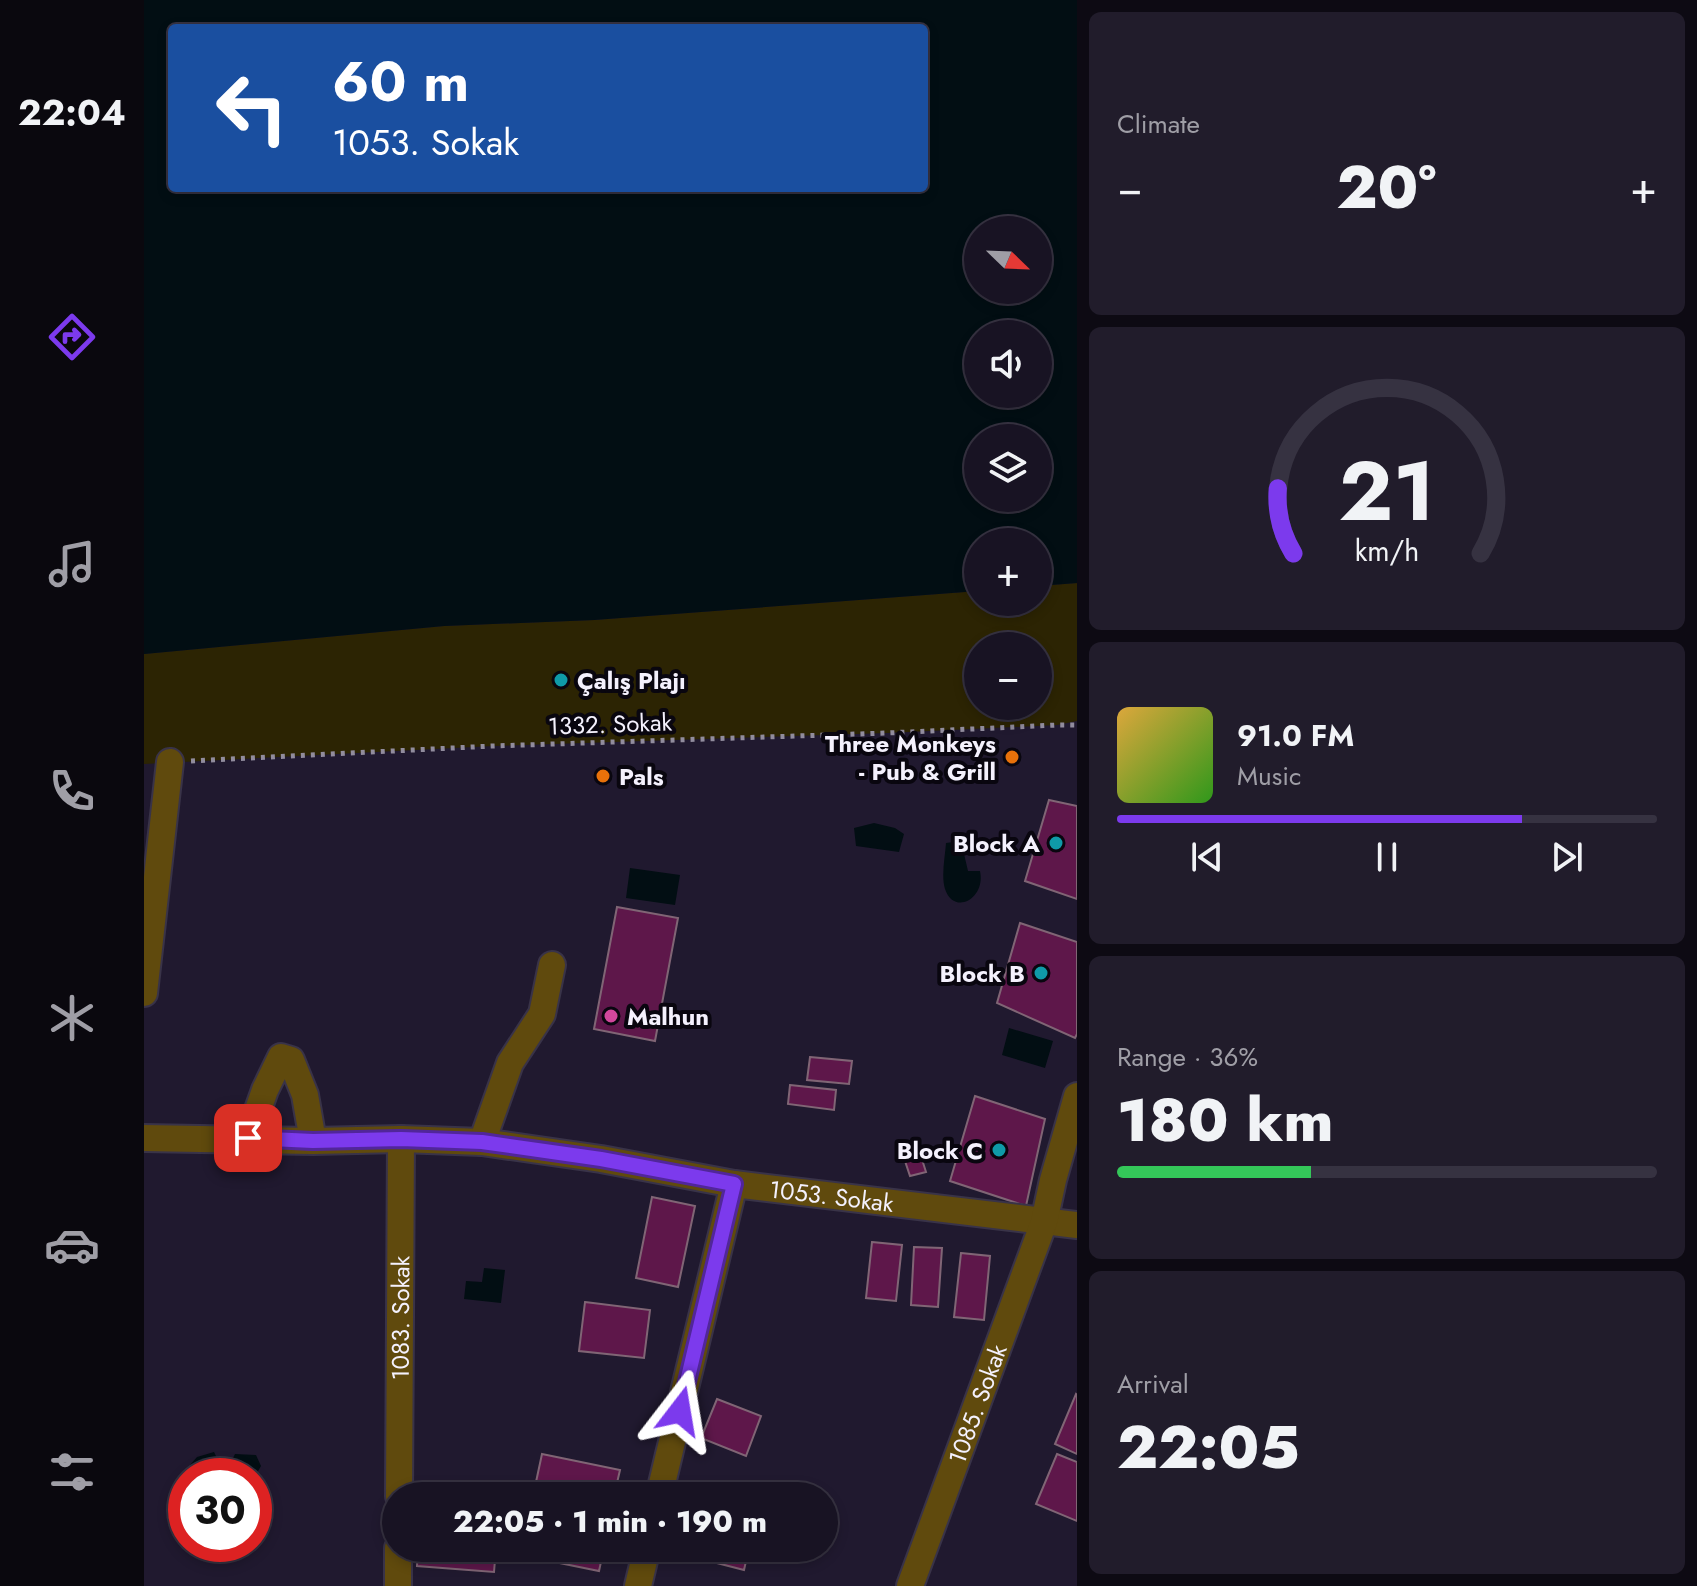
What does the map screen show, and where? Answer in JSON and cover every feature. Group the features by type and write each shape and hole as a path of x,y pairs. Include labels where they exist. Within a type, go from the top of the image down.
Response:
{"street":[{"path":"144,993 170,762"},
{"path":"482,1142 510,1063 542,1014 552,965"},
{"path":"248,1138 281,1057 291,1060 305,1095 313,1141"},
{"path":"1044,1222 1077,1096"},
{"name":"1053. Sokak","path":"144,1138 482,1142 601,1159 734,1184 1077,1225"},
{"name":"1083. Sokak","path":"399,1482 401,1139"},
{"path":"662,1482 734,1184"},
{"name":"1085. Sokak","path":"910,1586 1044,1222"},
{"path":"398,1562 398,1586"},
{"path":"638,1586 644,1562"}],"path":[{"name":"1332. Sokak","path":"170,762 493,746 1077,725"}],"sand":[{"name":"Çalış Plajı","path":"1077,583 1077,721 1057,725 887,733 493,746 144,764 144,654 444,626 594,620 964,592 964,616 1052,616 1052,585"}],"shaded area":[{"path":"144,0 1077,0 1077,583 1052,585 1052,528 964,528 964,592 594,620 444,626 144,654"},
{"path":"874,823 895,828 904,834 899,852 856,846 854,828"},
{"path":"961,841 968,871 980,871 981,881 974,896 962,903 949,897 943,878 946,843"},
{"path":"630,868 680,875 675,905 626,898"},
{"path":"1009,1028 1053,1041 1045,1068 1002,1055"},
{"path":"484,1268 505,1270 501,1303 464,1299 466,1281 482,1282"},
{"path":"214,1452 217,1458 196,1458"},
{"path":"235,1454 256,1455 257,1458 233,1458"}],"building":[{"name":"Block A","path":"1049,800 1077,806 1077,899 1025,881"},
{"path":"617,907 678,918 655,1041 594,1029"},
{"name":"Block B","path":"1020,923 1077,942 1075,1038 997,1003"},
{"path":"810,1057 852,1061 849,1084 807,1080"},
{"path":"790,1085 836,1090 834,1110 788,1104"},
{"name":"Block C","path":"975,1096 1045,1119 1026,1206 950,1181"},
{"path":"919,1150 926,1172 910,1176 903,1155"},
{"path":"652,1197 695,1206 678,1287 636,1278"},
{"path":"872,1242 902,1245 896,1301 866,1298"},
{"path":"914,1247 942,1248 938,1307 911,1305"},
{"path":"961,1253 990,1256 984,1320 954,1317"},
{"path":"585,1302 650,1310 644,1358 579,1351"},
{"path":"1077,1395 1077,1454 1055,1444"},
{"path":"717,1399 761,1416 746,1456 701,1438"},
{"path":"542,1454 620,1470 617,1482 536,1482"},
{"path":"1057,1454 1077,1462 1077,1521 1036,1504"},
{"path":"417,1562 495,1562 494,1572 417,1566"},
{"path":"555,1562 601,1562 599,1571"},
{"path":"713,1562 746,1562 744,1570"}],"place":[{"name":"Çalış Plajı","path":"561,680"},
{"name":"Three Monkeys - Pub & Grill","path":"1012,757"},
{"name":"Pals","path":"603,776"},
{"name":"Block A","path":"1056,843"},
{"name":"Block B","path":"1041,973"},
{"name":"Malhun","path":"611,1016"},
{"name":"Block C","path":"999,1150"}],"route":[{"path":"248,1138 482,1142 601,1159 734,1184 680,1411"}]}
